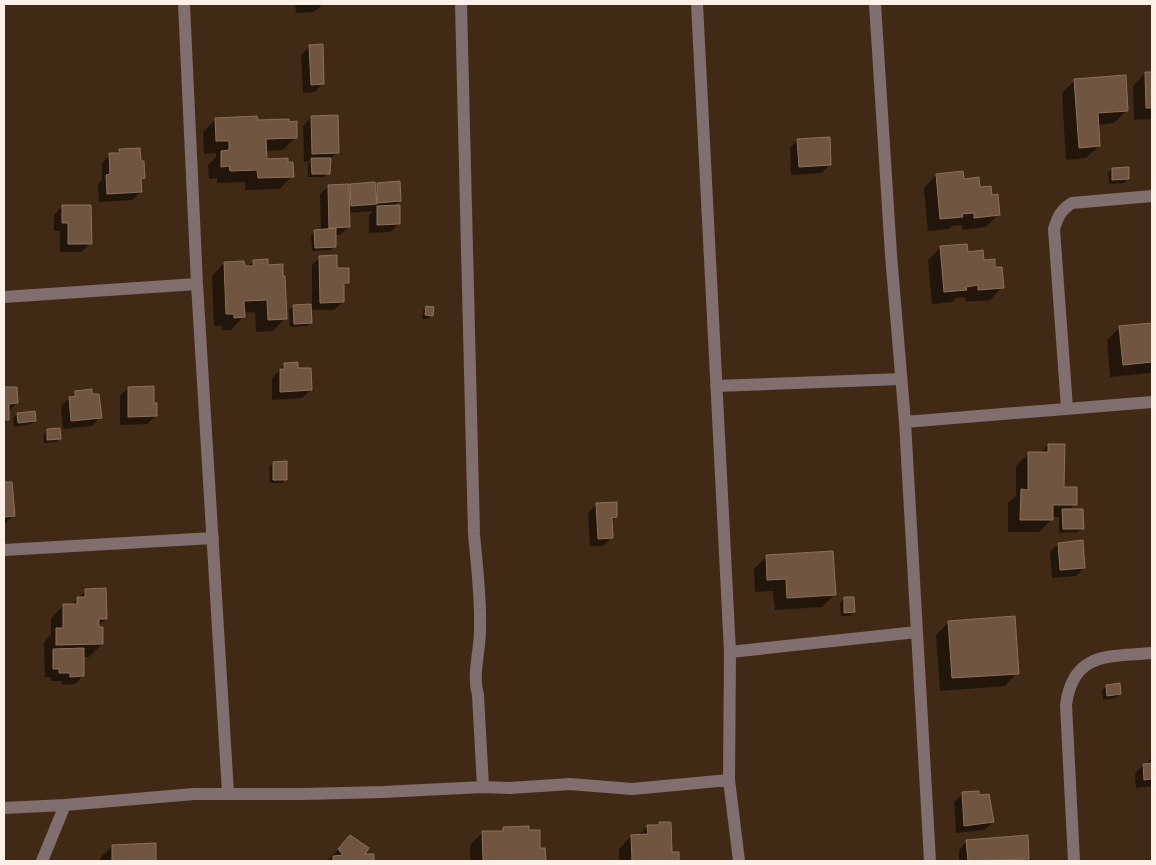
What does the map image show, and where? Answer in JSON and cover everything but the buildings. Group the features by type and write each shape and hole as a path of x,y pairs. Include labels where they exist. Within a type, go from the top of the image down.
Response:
{"street":[{"path":"184,4 197,284 228,793"},
{"path":"461,4 474,534 481,601 480,643 476,684 482,787"},
{"path":"697,4 730,652 729,780 739,861"},
{"path":"875,4 891,255 905,422 930,861"},
{"path":"1067,408 1054,229 1058,215 1072,203 1152,196"},
{"path":"4,297 197,284"},
{"path":"716,386 901,379"},
{"path":"905,422 1152,402"},
{"path":"4,550 213,538"},
{"path":"730,652 917,632"},
{"path":"1074,861 1066,705 1068,691 1074,677 1085,666 1098,658 1152,653"},
{"path":"4,808 194,794 383,792 570,784 632,789 729,780"},
{"path":"42,861 65,805"}]}
